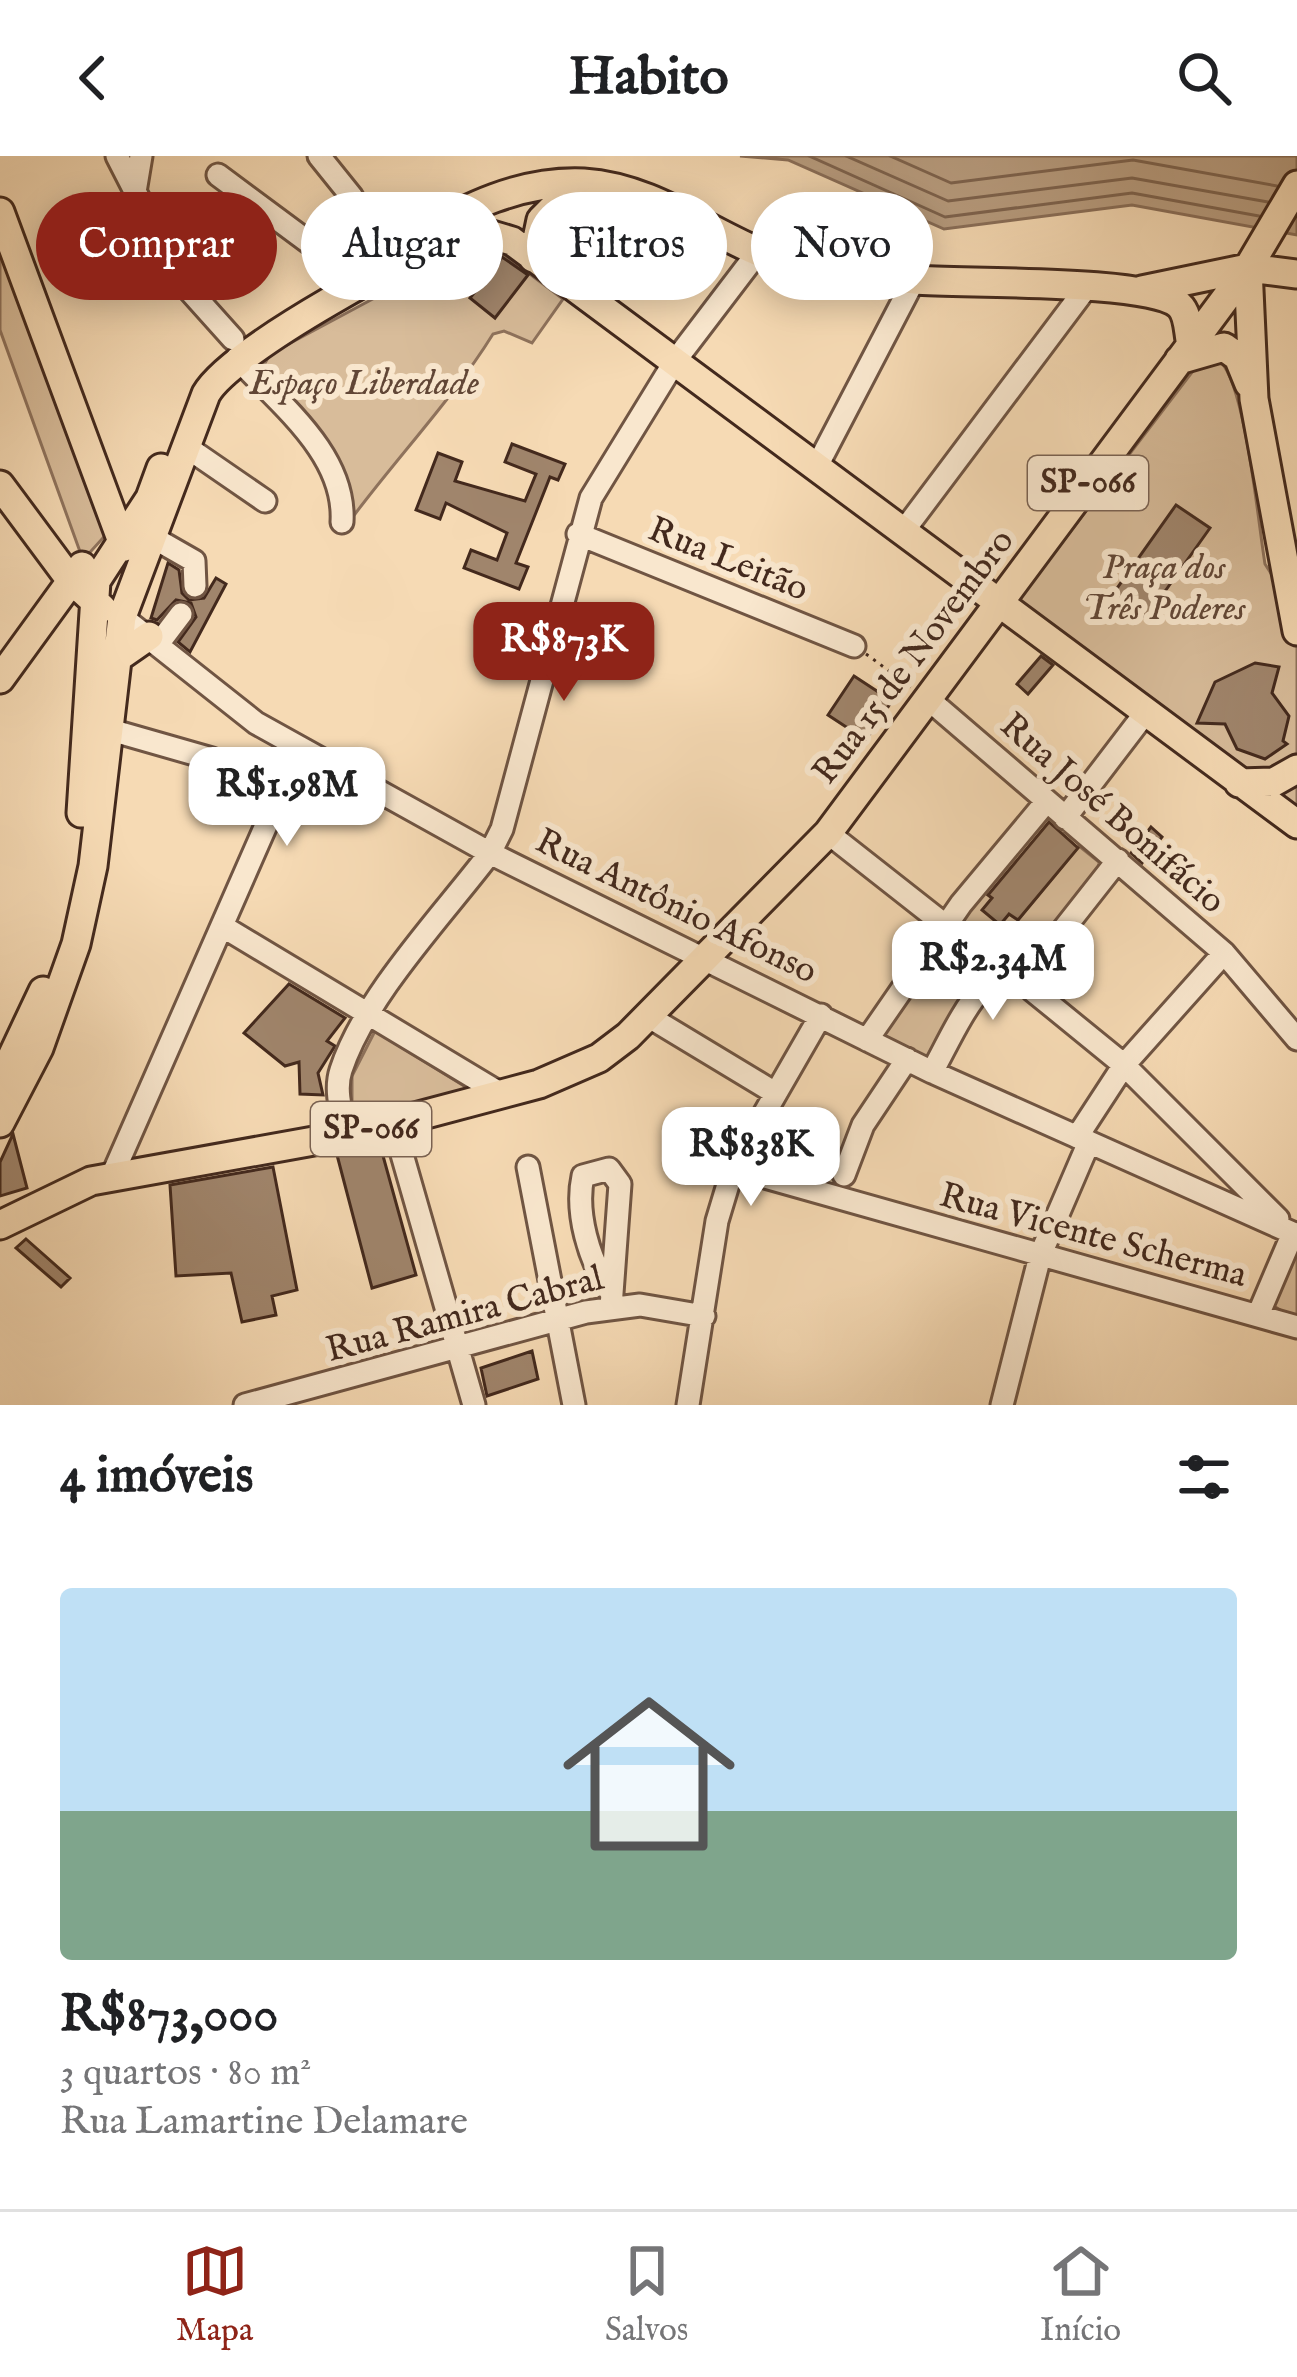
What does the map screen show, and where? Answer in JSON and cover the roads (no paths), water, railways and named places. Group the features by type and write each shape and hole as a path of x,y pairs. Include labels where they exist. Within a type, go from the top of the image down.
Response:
{"main road":[{"path":"503,195 578,183 650,198 751,248"},
{"path":"569,192 578,183"},
{"name":"SP-066","path":"1248,268 1297,185"},
{"path":"0,212 131,539 133,580 113,661 93,866 76,944 39,1048 0,1123"},
{"path":"0,1082 44,990 69,899 82,803 96,581 131,539 188,448 206,394 235,348 456,236 486,229 527,254"},
{"path":"1132,292 1248,268 1297,274"},
{"path":"1248,268 1254,399 1290,561 1297,631"},
{"name":"Rua 15 de Novembro","path":"706,957 828,833 1248,268"},
{"path":"933,281 1132,292 1179,305 1183,351 1209,347 1233,351 1254,399"},
{"path":"0,679 69,578 131,539 199,371 309,300"},
{"path":"591,300 1297,824"},
{"path":"0,485 69,578 94,604 122,617"},
{"path":"113,661 154,639"},
{"path":"1239,783 1274,782 1297,769"},
{"name":"SP-066","path":"0,1225 37,1202 112,1176 394,1124 503,1094 599,1058 651,1018 706,957"},
{"path":"0,1211 37,1202"}],"street":[{"path":"118,156 135,192"},
{"path":"135,192 141,156"},
{"path":"319,156 348,192"},
{"path":"218,175 301,234"},
{"path":"347,1135 338,1092 340,1072 370,1012 490,853 512,804 578,534 601,480 675,361 751,261"},
{"path":"902,533 1086,288"},
{"path":"196,300 330,464 340,486 342,522"},
{"path":"816,468 904,300"},
{"path":"188,448 265,501"},
{"name":"Rua Leitão","path":"578,534 854,646"},
{"path":"131,539 194,561 195,586"},
{"path":"154,639 181,614"},
{"name":"Rua Antônio Afonso","path":"122,617 256,723 490,853 932,1072 1295,1234"},
{"name":"Rua José Bonifácio","path":"927,698 1224,953 1297,1039"},
{"path":"1065,818 1146,712"},
{"path":"107,728 212,759"},
{"path":"112,1176 300,748"},
{"path":"868,1040 945,925 1046,802"},
{"path":"828,833 945,925"},
{"path":"1118,860 1044,954 1029,982 1036,995 1124,1065 1295,1234 1258,1316"},
{"path":"222,926 503,1094"},
{"path":"1002,1405 1040,1256 1083,1139 1124,1065 1224,953"},
{"path":"932,1072 993,972 1018,957 1044,954"},
{"path":"688,1405 717,1221 733,1168 820,1015"},
{"path":"651,1018 775,1093"},
{"path":"844,1175 863,1125 907,1059"},
{"path":"394,1124 473,1405"},
{"path":"1191,1184 1195,1168 1212,1153"},
{"path":"528,1167 574,1405"},
{"name":"Rua Vicente Scherma","path":"733,1168 1297,1328"},
{"path":"609,1169 620,1184 618,1258 610,1299 586,1234 580,1190 583,1176 591,1170 609,1169"},
{"name":"Rua Ramira Cabral","path":"244,1405 610,1299 704,1316"}],"water":[{"path":"740,156 1297,156 1297,235 1132,205 944,229 933,224 933,192 860,192 788,160"}],"park label":[{"name":"Espaço Liberdade","path":"364,384"},
{"name":"Praça dos Três Poderes","path":"1164,588"}]}
